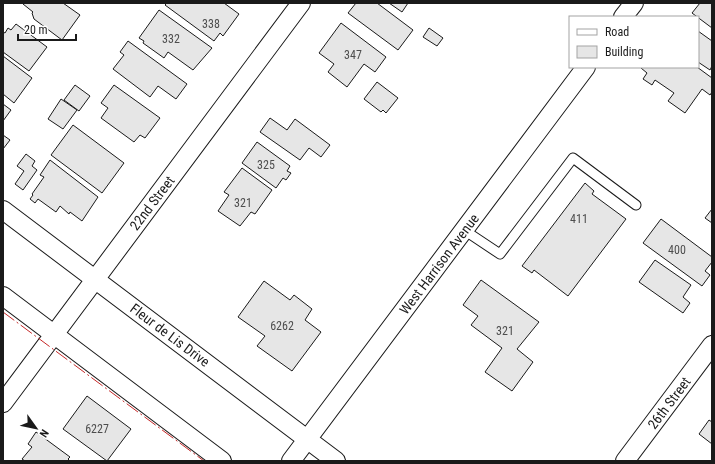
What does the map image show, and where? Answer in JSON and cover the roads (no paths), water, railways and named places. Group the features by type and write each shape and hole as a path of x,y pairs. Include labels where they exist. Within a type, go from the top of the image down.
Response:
{"street":[{"name":"22nd Street","path":"3,403 301,3"},
{"path":"624,16 634,3"},
{"name":"West Harrison Avenue","path":"291,461 585,68"},
{"name":"Fleur de Lis Drive","path":"3,210 336,461"},
{"path":"3,296 222,461"},
{"name":"26th Street","path":"625,461 712,345"}],"lane":[{"path":"464,230 500,254 573,158 636,205"}]}
